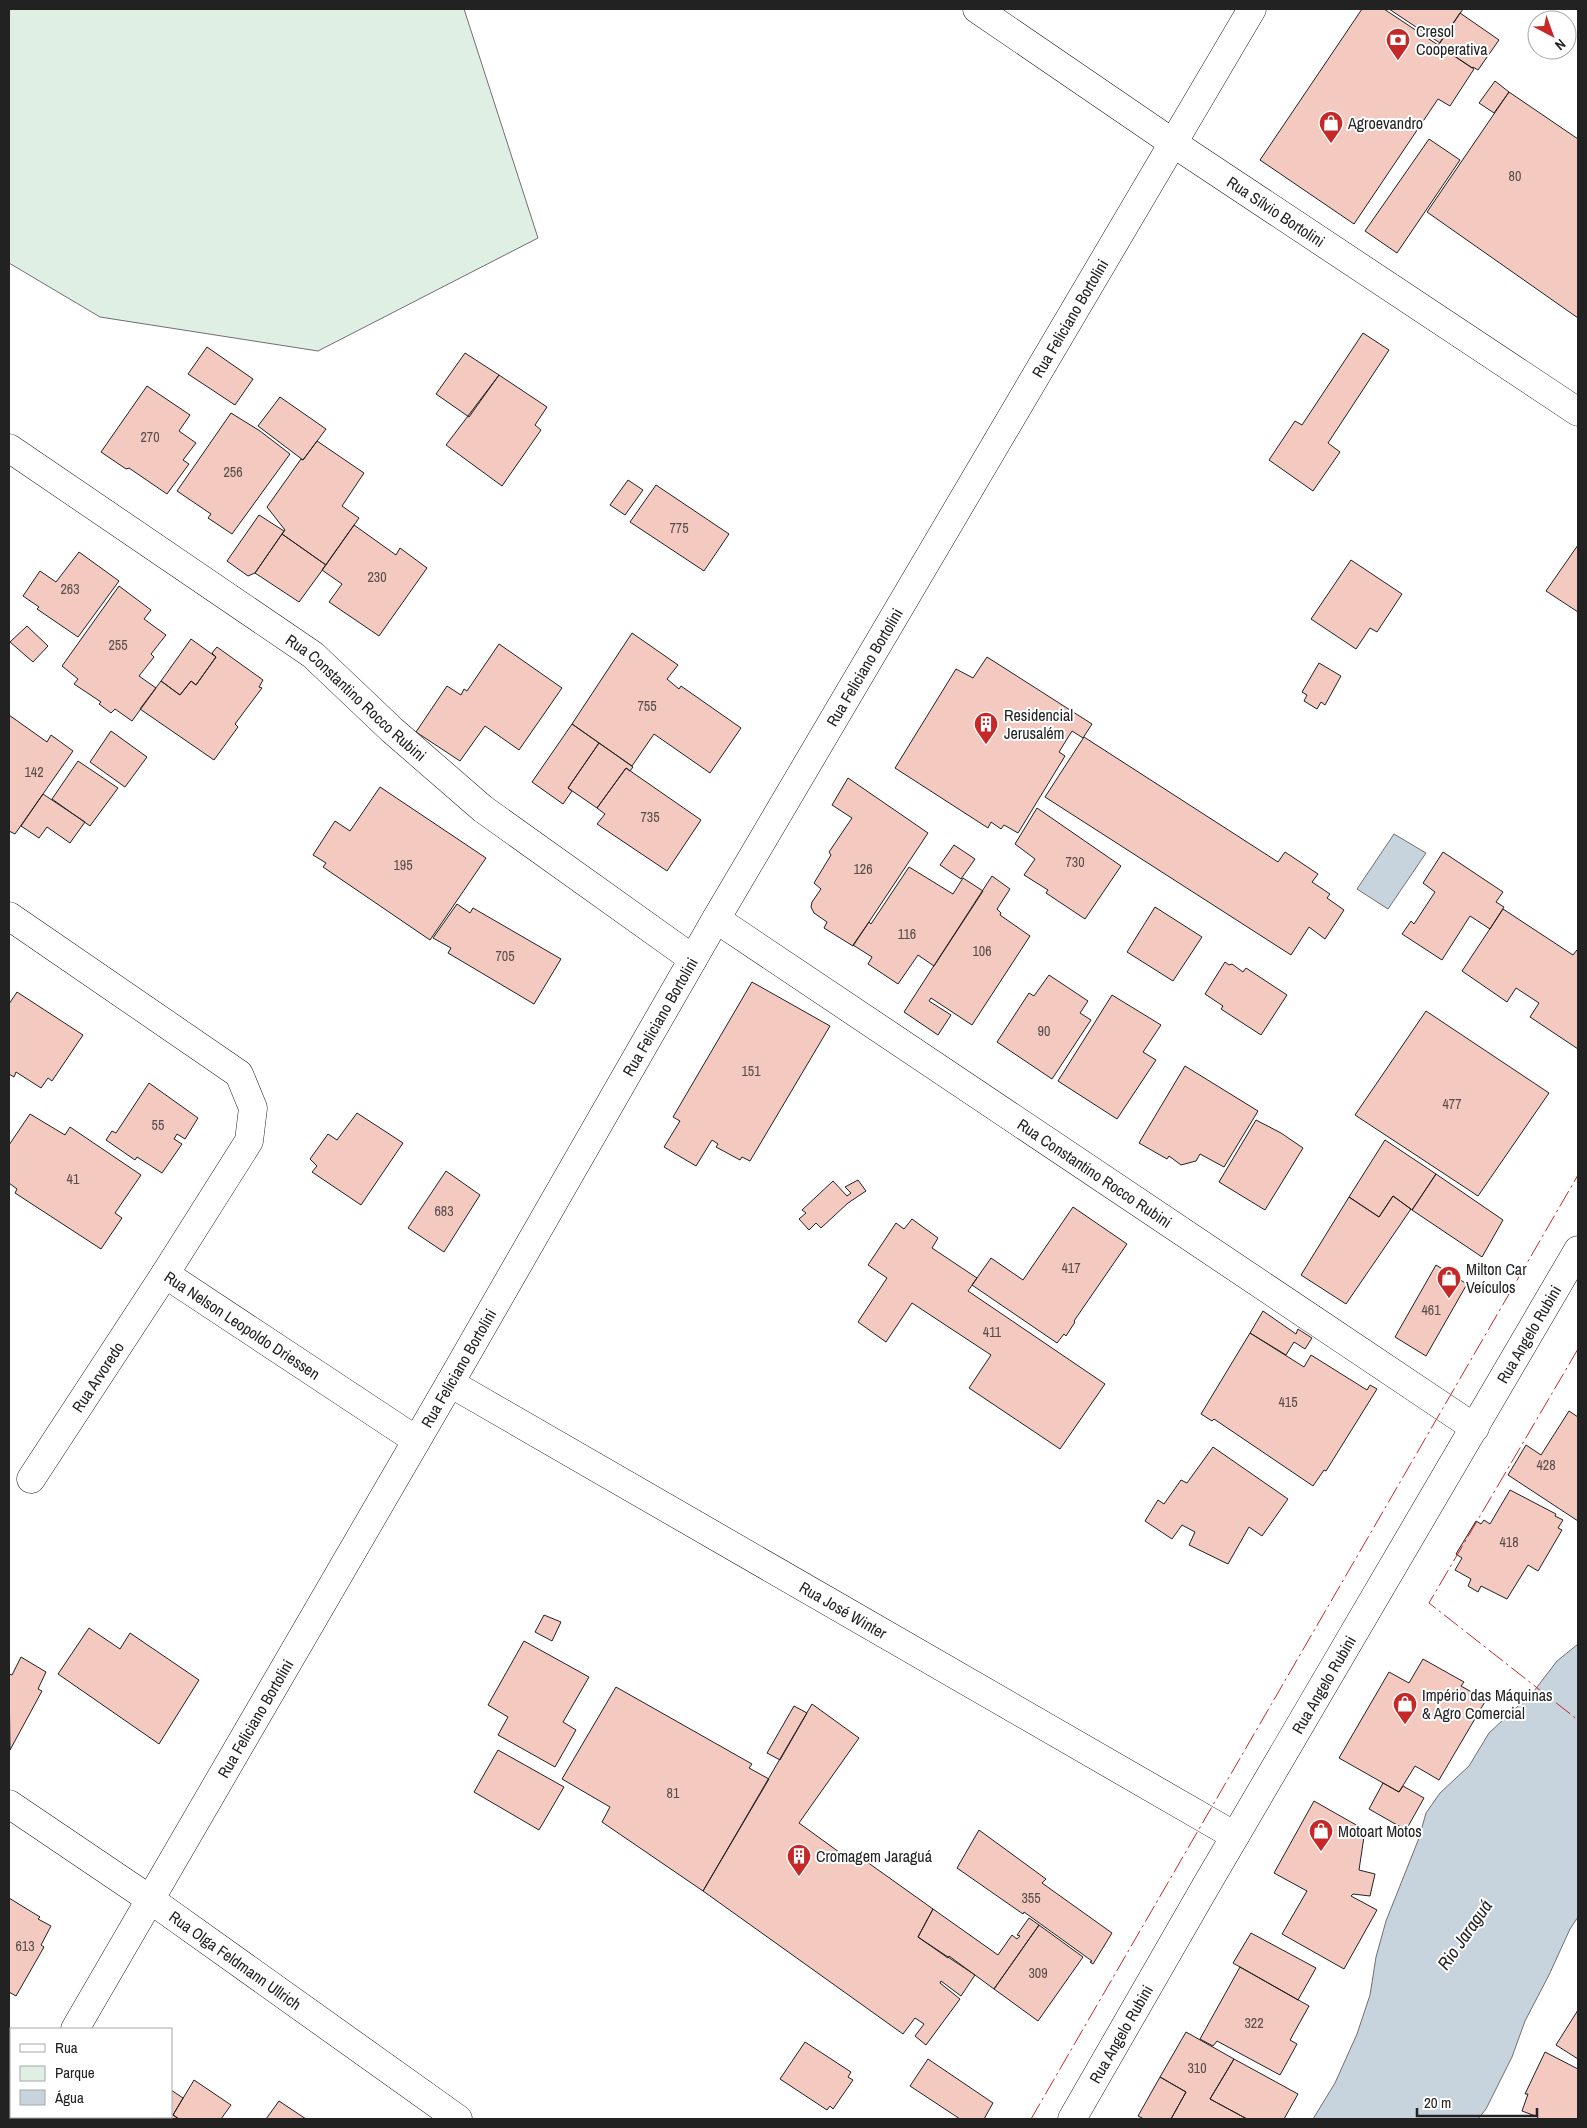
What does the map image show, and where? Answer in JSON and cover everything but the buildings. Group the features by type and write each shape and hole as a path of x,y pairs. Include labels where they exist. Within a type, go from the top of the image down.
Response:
{"street":[{"name":"Rua Sílvio Bortolini","path":"977,9 1173,143 1578,412"},
{"name":"Rua Feliciano Bortolini","path":"76,2028 450,1383 716,919 1252,9"},
{"name":"Rua Constantino Rocco Rubini","path":"9,448 313,655 392,730 483,809 693,959"},
{"name":"Rua Nelson Leopoldo Driessen","path":"9,916 239,1074 253,1108 249,1141 165,1274 416,1440"},
{"name":"Rua Constantino Rocco Rubini","path":"716,919 1475,1428"},
{"name":"Rua Angelo Rubini","path":"1072,2119 1235,1836 1578,1250"},
{"name":"Rua Arvoredo","path":"31,1479 165,1274"},
{"name":"Rua José Winter","path":"450,1383 1235,1836"},
{"name":"Rua Olga Feldmann Ullrich","path":"9,1804 151,1900 458,2119"}],"green space":[{"path":"9,9 464,9 538,238 318,351 100,317 9,263"}],"water":[{"path":"1394,834 1426,853 1388,909 1357,889"},
{"name":"Rio Jaraguá","path":"1578,1644 1578,1917 1570,1929 1525,2021 1512,2057 1486,2109 1478,2119 1313,2119 1335,2083 1357,2034 1370,1995 1376,1957 1386,1921 1419,1838 1426,1813 1440,1793 1469,1766 1489,1733 1534,1691 1557,1661"}],"power":[{"path":"1031,2119 1578,1175"},
{"path":"1578,1349 1429,1603 1578,1720"}],"place":[{"name":"Cresol Cooperativa","path":"1398,61"},
{"name":"Agroevandro","path":"1331,144"},
{"name":"Residencial Jerusalém","path":"986,745"},
{"name":"Milton Car Veículos","path":"1449,1299"},
{"name":"Império das Máquinas & Agro Comercial","path":"1405,1725"},
{"name":"Motoart Motos","path":"1321,1852"},
{"name":"Cromagem Jaraguá","path":"799,1877"}]}
